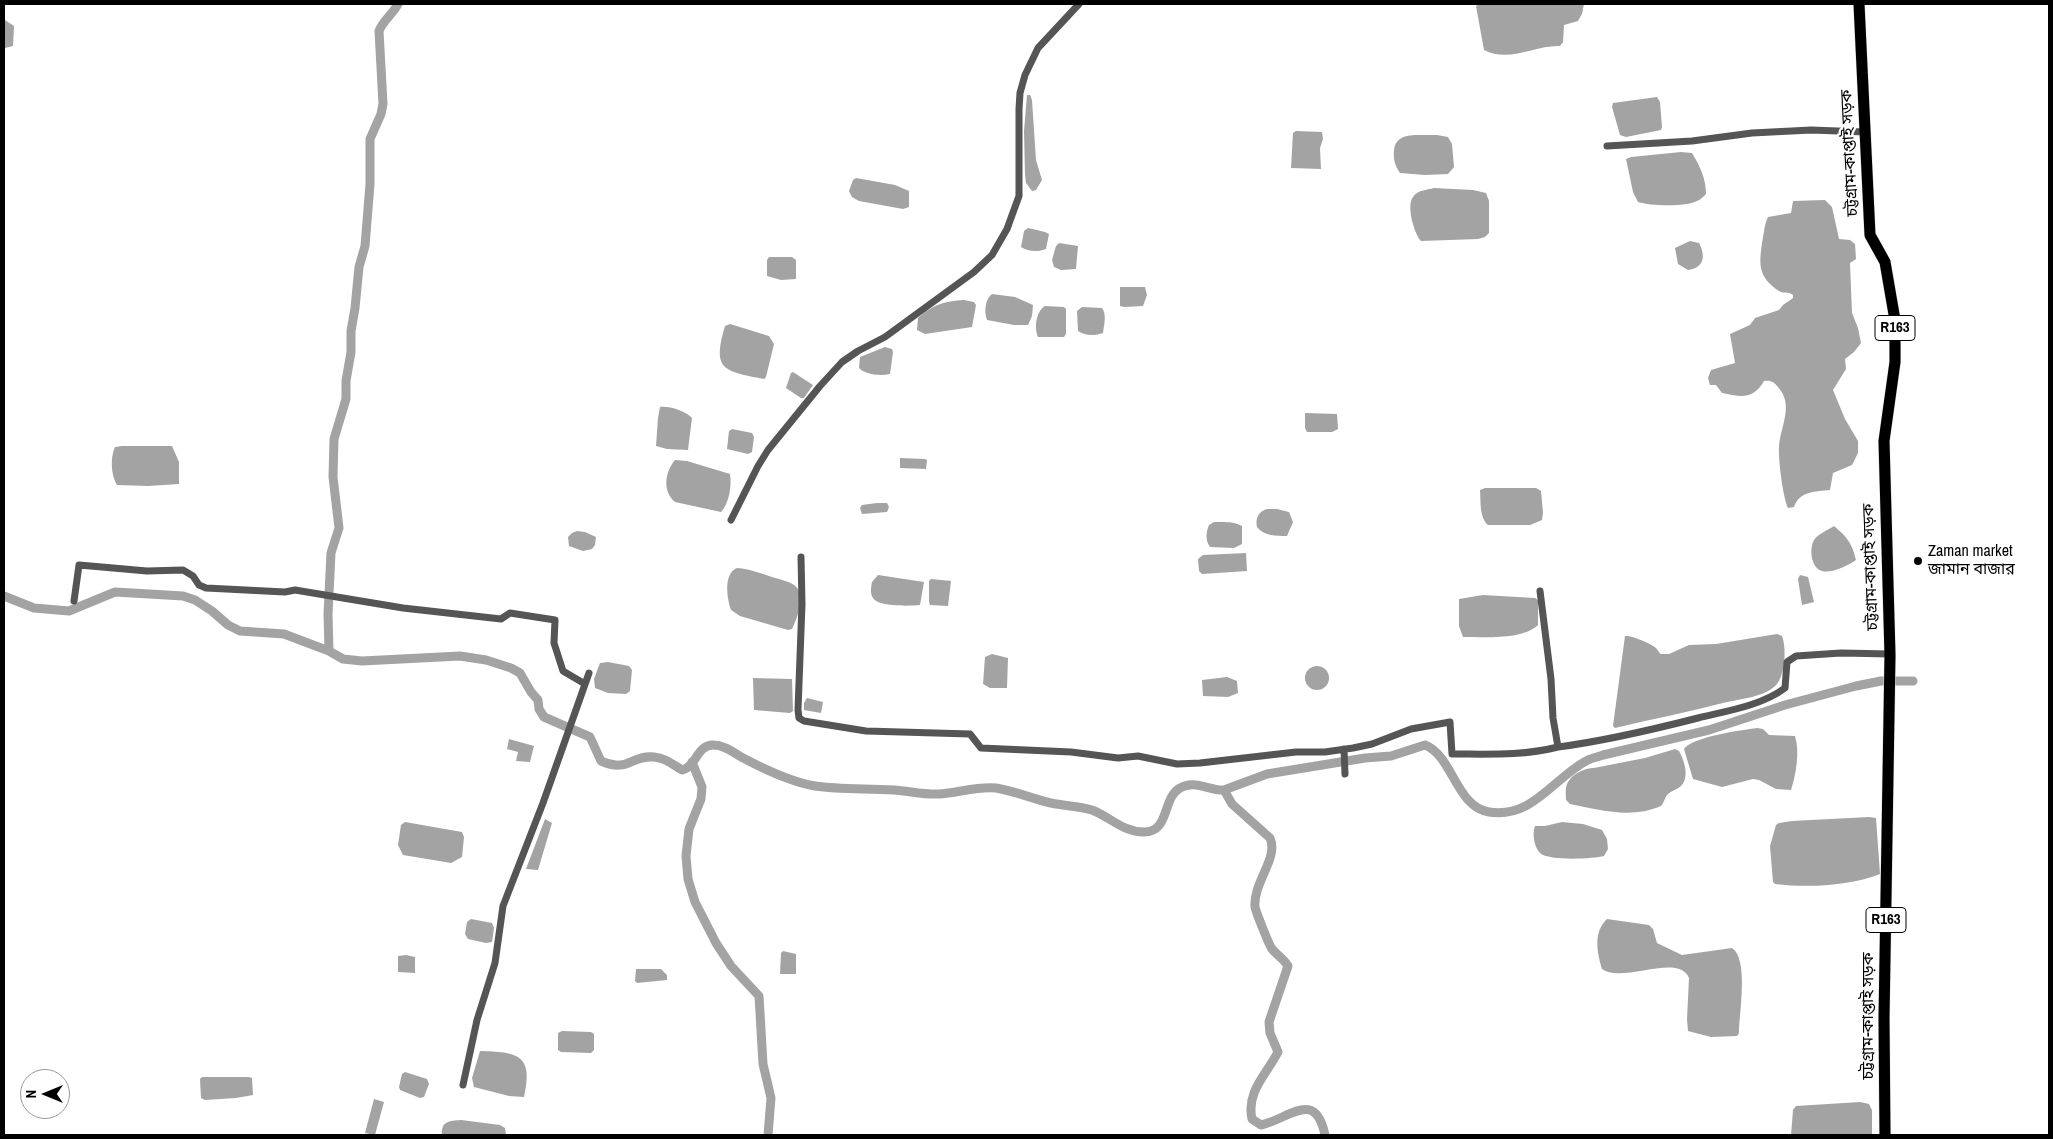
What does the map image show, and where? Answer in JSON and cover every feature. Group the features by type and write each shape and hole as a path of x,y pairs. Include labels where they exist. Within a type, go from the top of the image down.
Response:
{"main road":[{"name":"চট্টগ্রাম-কাপ্তাই সড়ক","path":"1859,4 1870,235 1885,262 1895,320 1895,362 1884,441 1890,655 1884,1018 1885,1135"}],"street":[{"path":"731,520 768,450 810,397 842,362 885,337 974,272 992,255 1008,229 1019,196 1019,108 1020,94 1025,75 1038,48 1079,4"},
{"path":"1607,146 1692,142 1752,133 1801,130 1865,132"},
{"path":"801,557 802,604 799,718 804,721 866,731 970,734 981,748 1071,752 1118,758 1138,756 1177,764 1296,752 1344,750 1372,744 1411,729 1450,722 1452,754 1538,752 1649,730 1716,714 1773,697 1785,688 1787,662 1796,656 1840,653 1890,655"},
{"path":"74,601 79,565 147,571 183,570 193,576 199,585 206,588 285,592 295,590 403,608 501,619 510,613 546,618 555,620 554,643 563,671 585,684"},
{"path":"1540,591 1551,679 1553,718 1558,747"},
{"path":"463,1085 477,1020 495,963 506,894 515,879 589,673"},
{"path":"1344,750 1345,774"}],"shaded area":[{"path":"1480,4 1584,4 1578,21 1564,25 1563,42 1560,46 1503,55 1493,54 1484,50 1476,6"},
{"path":"5,20 14,26 13,46 5,48"},
{"path":"1027,95 1030,95 1032,100 1036,160 1042,180 1036,190 1032,191 1026,183 1025,175 1024,131"},
{"path":"1657,97 1660,102 1661,130 1626,137 1620,135 1612,107 1613,103"},
{"path":"1296,131 1322,132 1323,139 1320,148 1321,169 1291,168 1293,133"},
{"path":"1410,135 1448,137 1452,144 1454,167 1448,174 1400,173 1394,156 1394,150 1399,139"},
{"path":"1681,152 1692,153 1698,163 1705,183 1706,194 1698,201 1685,204 1659,205 1638,202 1633,192 1626,159"},
{"path":"856,178 895,185 909,191 909,207 903,209 859,201 852,197 849,191 853,180"},
{"path":"1434,188 1473,190 1486,193 1489,201 1489,233 1485,237 1478,239 1421,241 1412,219 1411,201 1417,193"},
{"path":"1825,200 1832,207 1839,239 1850,240 1855,244 1856,259 1850,263 1852,313 1861,343 1845,359 1846,369 1833,390 1845,419 1858,441 1858,453 1852,465 1833,473 1830,490 1804,495 1800,497 1794,507 1788,508 1783,487 1779,452 1786,408 1783,394 1770,381 1764,381 1760,387 1746,396 1722,393 1716,385 1710,385 1708,378 1711,370 1735,363 1730,334 1750,325 1755,318 1779,310 1793,298 1793,295 1781,292 1772,286 1767,281 1762,270 1761,251 1768,217 1791,213 1793,201"},
{"path":"1028,228 1049,234 1046,249 1034,251 1021,247 1024,231"},
{"path":"1690,241 1699,243 1703,257 1697,267 1688,270 1678,264 1675,248"},
{"path":"1059,243 1078,246 1076,269 1061,270 1054,267 1052,260 1056,246"},
{"path":"769,257 792,257 796,260 796,279 781,280 767,276 767,260"},
{"path":"1120,287 1145,287 1147,295 1143,306 1120,306"},
{"path":"992,294 1015,297 1033,305 1032,316 1028,325 1014,325 987,320 986,306"},
{"path":"964,300 974,302 976,305 972,327 925,334 917,330 918,318 929,310 950,301"},
{"path":"1045,306 1064,307 1066,309 1066,334 1064,337 1038,337 1036,329 1037,320 1042,308"},
{"path":"1082,307 1102,308 1104,310 1103,333 1090,335 1078,331 1077,311"},
{"path":"730,324 769,336 774,344 764,379 739,374 724,366 720,352 721,341 725,326"},
{"path":"885,347 892,349 893,352 890,374 873,374 859,368 860,357"},
{"path":"793,372 813,385 804,398 786,388"},
{"path":"660,407 677,410 692,418 688,450 667,449 656,446"},
{"path":"1305,413 1337,414 1338,429 1332,432 1307,432 1305,428"},
{"path":"732,429 752,433 754,437 752,452 748,454 727,449 729,431"},
{"path":"172,446 179,462 179,484 117,485 112,471 112,456 115,447"},
{"path":"900,458 925,459 927,460 926,469 900,468"},
{"path":"675,460 687,461 730,474 729,494 724,509 721,512 675,502 671,498 666,481 669,470"},
{"path":"1485,488 1536,488 1541,491 1542,520 1530,525 1488,525 1483,518 1481,504 1480,490"},
{"path":"887,503 889,507 887,512 862,514 860,508 862,505"},
{"path":"1267,509 1289,512 1293,522 1287,536 1267,534 1257,527 1258,515"},
{"path":"1214,522 1239,524 1242,526 1242,544 1234,548 1210,547 1207,542 1207,533 1209,525"},
{"path":"1834,526 1848,541 1853,549 1856,560 1826,572 1818,569 1813,562 1812,544 1818,536"},
{"path":"577,531 596,537 595,545 592,549 583,551 569,546 568,537"},
{"path":"1246,553 1247,571 1202,574 1199,571 1198,559 1203,555"},
{"path":"737,568 755,571 786,581 798,589 800,607 792,629 788,630 740,616 731,610 727,587 730,575"},
{"path":"878,575 924,582 920,605 895,605 876,601 872,596 871,588 872,582"},
{"path":"1800,575 1808,577 1814,602 1802,605 1798,579"},
{"path":"931,579 951,581 948,606 930,605 929,581"},
{"path":"1483,595 1535,598 1538,600 1538,625 1531,630 1513,635 1463,637 1459,626 1459,599"},
{"path":"1777,634 1782,636 1784,642 1783,671 1778,683 1764,693 1615,728 1613,726 1625,636 1650,644 1661,654 1669,654 1689,645 1716,644"},
{"path":"992,654 1008,658 1007,688 990,688 983,684 985,657"},
{"path":"608,662 629,666 632,670 630,691 626,694 608,693 595,688 594,679 600,663"},
{"path":"1317,666 1322,667 1328,673 1328,683 1322,689 1317,690 1312,689 1306,683 1305,678 1306,673 1312,667"},
{"path":"1227,677 1237,681 1238,693 1228,697 1203,696 1202,680"},
{"path":"753,678 792,679 793,711 790,713 754,710"},
{"path":"807,698 823,702 821,713 804,710 804,703"},
{"path":"1757,728 1763,729 1769,735 1795,736 1797,763 1791,790 1776,789 1753,779 1722,787 1693,779 1684,749 1689,745 1718,735"},
{"path":"509,739 534,746 530,762 516,761 518,752 507,749"},
{"path":"1675,749 1679,751 1683,759 1686,773 1685,778 1678,789 1667,795 1661,806 1650,810 1627,813 1570,804 1566,800 1567,784 1579,772 1645,758"},
{"path":"1876,818 1880,874 1855,881 1815,886 1775,884 1773,882 1770,846 1776,825 1792,821"},
{"path":"545,819 552,823 538,870 526,869"},
{"path":"405,822 462,832 464,837 462,857 451,863 403,855 398,845 401,825"},
{"path":"1562,822 1583,824 1602,830 1607,839 1608,849 1604,856 1561,858 1545,856 1540,853 1534,840 1535,826"},
{"path":"471,919 492,923 494,928 492,942 486,943 468,939 465,934 467,922"},
{"path":"1607,919 1649,925 1653,929 1657,943 1682,955 1732,948 1737,954 1742,975 1739,1033 1737,1036 1711,1037 1688,1031 1689,978 1683,971 1674,968 1662,968 1611,973 1602,969 1597,942 1600,930"},
{"path":"783,951 796,954 796,974 780,974 781,953"},
{"path":"398,956 415,957 415,973 398,972"},
{"path":"636,969 661,969 667,975 667,980 637,983 635,981"},
{"path":"562,1031 591,1032 594,1034 594,1050 591,1053 561,1052 558,1050 558,1033"},
{"path":"480,1051 504,1053 520,1058 527,1072 524,1097 509,1096 474,1087 472,1078"},
{"path":"405,1072 427,1079 429,1084 424,1097 420,1098 400,1090 402,1074"},
{"path":"202,1077 252,1078 253,1095 205,1100 201,1098 200,1079"},
{"path":"374,1099 384,1102 375,1135 365,1133"},
{"path":"1860,1102 1869,1104 1872,1110 1872,1135 1791,1135 1793,1110 1796,1106"},
{"path":"461,1120 500,1125 505,1128 506,1135 442,1135 444,1124 449,1121"}],"waterway":[{"path":"329,651 328,614 331,553 339,528 333,477 334,439 346,399 346,381 351,352 351,331 359,267 365,246 370,184 370,139 381,114 383,104 379,31 398,4"},
{"path":"4,596 34,608 69,611 115,592 183,596 195,600 228,625 240,631 284,634 329,651 343,659 362,661 460,656 486,660 520,673 538,700 539,709 544,717 590,737 601,761 610,764 618,765 640,758 654,757 665,760 682,770 690,765 703,748 718,745 780,776 815,786 934,794 996,788 1051,803 1092,810 1130,830 1144,832 1152,831 1158,827 1174,793 1186,786 1197,785 1224,790 1267,774 1365,758 1391,756 1425,745 1442,759 1469,801 1478,808 1489,812 1504,812 1518,809 1531,803 1576,767 1588,760 1603,755 1709,730 1785,705 1856,686 1881,681 1913,681"},
{"path":"692,762 702,787 701,799 689,829 686,856 688,879 695,902 716,943 731,966 759,996 763,1064 771,1098 768,1135"},
{"path":"1224,790 1232,804 1270,838 1271,854 1258,888 1255,907 1270,946 1288,966 1269,1022 1270,1033 1278,1052 1254,1092 1251,1109 1252,1119 1261,1125 1300,1110 1308,1110 1315,1113 1321,1121 1325,1135"}],"place":[{"name":"Zaman market জামান বাজার","path":"1918,561"}]}
